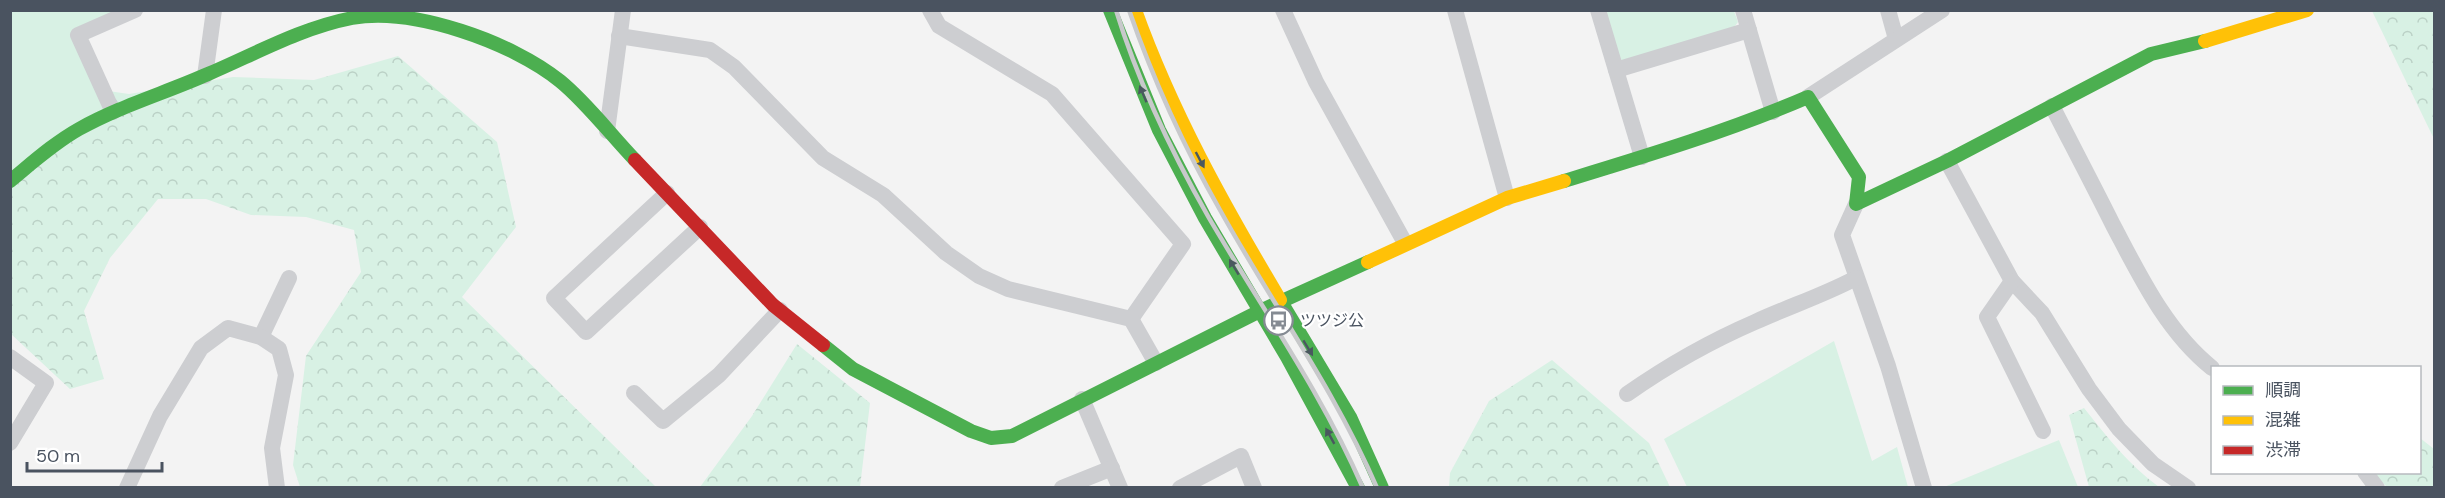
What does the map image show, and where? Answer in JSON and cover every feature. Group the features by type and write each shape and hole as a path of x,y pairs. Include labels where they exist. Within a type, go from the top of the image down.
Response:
{"street":[{"path":"114,112 78,35 135,10"},
{"path":"205,76 214,10"},
{"path":"607,131 623,10"},
{"path":"930,10 939,26 1052,94 1183,244 1131,319"},
{"path":"1110,10 1159,130 1205,218 1260,311 1358,488"},
{"path":"1135,10 1179,119 1224,205 1351,419 1382,488"},
{"path":"1283,10 1321,91 1405,243"},
{"path":"1455,10 1507,198"},
{"path":"1598,10 1642,157"},
{"path":"1743,10 1773,112"},
{"path":"1888,10 1896,39"},
{"path":"10,181 78,130 114,112 205,76 298,35 339,22 373,16 411,18 441,24 516,54 560,81 780,310 853,369 971,431 991,438 1012,436 1260,311 1507,198 1642,157 1773,112 1808,97 1942,10"},
{"path":"1856,204 1947,161 2151,54 2232,34 2307,10"},
{"path":"1616,70 1749,30"},
{"path":"620,36 710,50 734,67 824,158 883,195 946,253 979,276 1008,289 1131,319 1156,363"},
{"path":"1808,97 1859,177 1856,204 1842,235 1888,366 1924,488"},
{"path":"2052,106 2144,284 2174,329 2211,367"},
{"path":"1947,161 2012,281 2042,313 2089,389 2119,429 2153,464 2188,488"},
{"path":"667,193 554,298 586,332 700,227"},
{"path":"261,338 289,278"},
{"path":"1627,394 1658,373 1755,322 1816,299 1856,278"},
{"path":"2012,281 1987,317 2043,431"},
{"path":"634,393 663,421 719,375 780,310"},
{"path":"127,488 165,408 201,348 228,328 261,338 279,349 286,375 272,448 277,488"},
{"path":"10,357 46,383 10,443"},
{"path":"1082,399 1120,488"},
{"path":"1180,488 1241,456 1254,488"},
{"path":"1062,488 1112,468"},
{"path":"2366,474 2377,488"}],"green space":[{"path":"11,11 127,11 71,34 104,110 11,175"},
{"path":"1602,11 1734,11 1738,22 1731,31 1626,63 1617,58"},
{"path":"2372,11 2434,11 2434,139"},
{"path":"398,56 497,142 516,227 462,297 656,487 300,487 293,465 306,356 361,272 354,230 306,217 251,215 206,199 158,199 110,258 84,311 104,379 70,389 11,334 10,123 53,83 129,94 233,77 314,80"},
{"path":"1834,341 1872,461 1897,447 1908,487 1687,487 1664,439"},
{"path":"797,344 870,403 860,487 700,487 752,416"},
{"path":"1552,360 1649,443 1670,487 1449,487 1450,473 1489,401"},
{"path":"2084,408 2128,460 2159,487 2089,487 2069,415"},
{"path":"2421,439 2434,449 2434,487 2387,487 2374,474 2421,474"},
{"path":"2059,440 2078,487 1944,487"}],"railway":[{"path":"1116,10 1145,90 1182,168 1209,218 1310,384 1363,488"},
{"path":"1129,10 1159,87 1194,162 1342,416 1377,488"}],"traffic: fast":[{"path":"1110,10 1159,130 1205,218 1287,357 1358,488"},
{"path":"10,181 61,140 110,113 192,81 315,28 352,18 376,16 432,23 461,31 516,53 570,89 635,160"},
{"path":"1564,181 1718,132 1808,97 1859,177 1856,204 1947,161 2151,54 2205,41"},
{"path":"823,345 853,369 971,431 991,438 1012,436 1260,311 1368,262"},
{"path":"1280,300 1350,417 1382,488"}],"traffic: slow":[{"path":"1135,10 1182,122 1239,230 1280,300"},
{"path":"2205,41 2307,10"},
{"path":"1368,262 1507,198 1564,181"}],"traffic: jam":[{"path":"635,160 773,305 823,345"}],"place":[{"name":"ツツジ公","path":"1279,320"}]}
